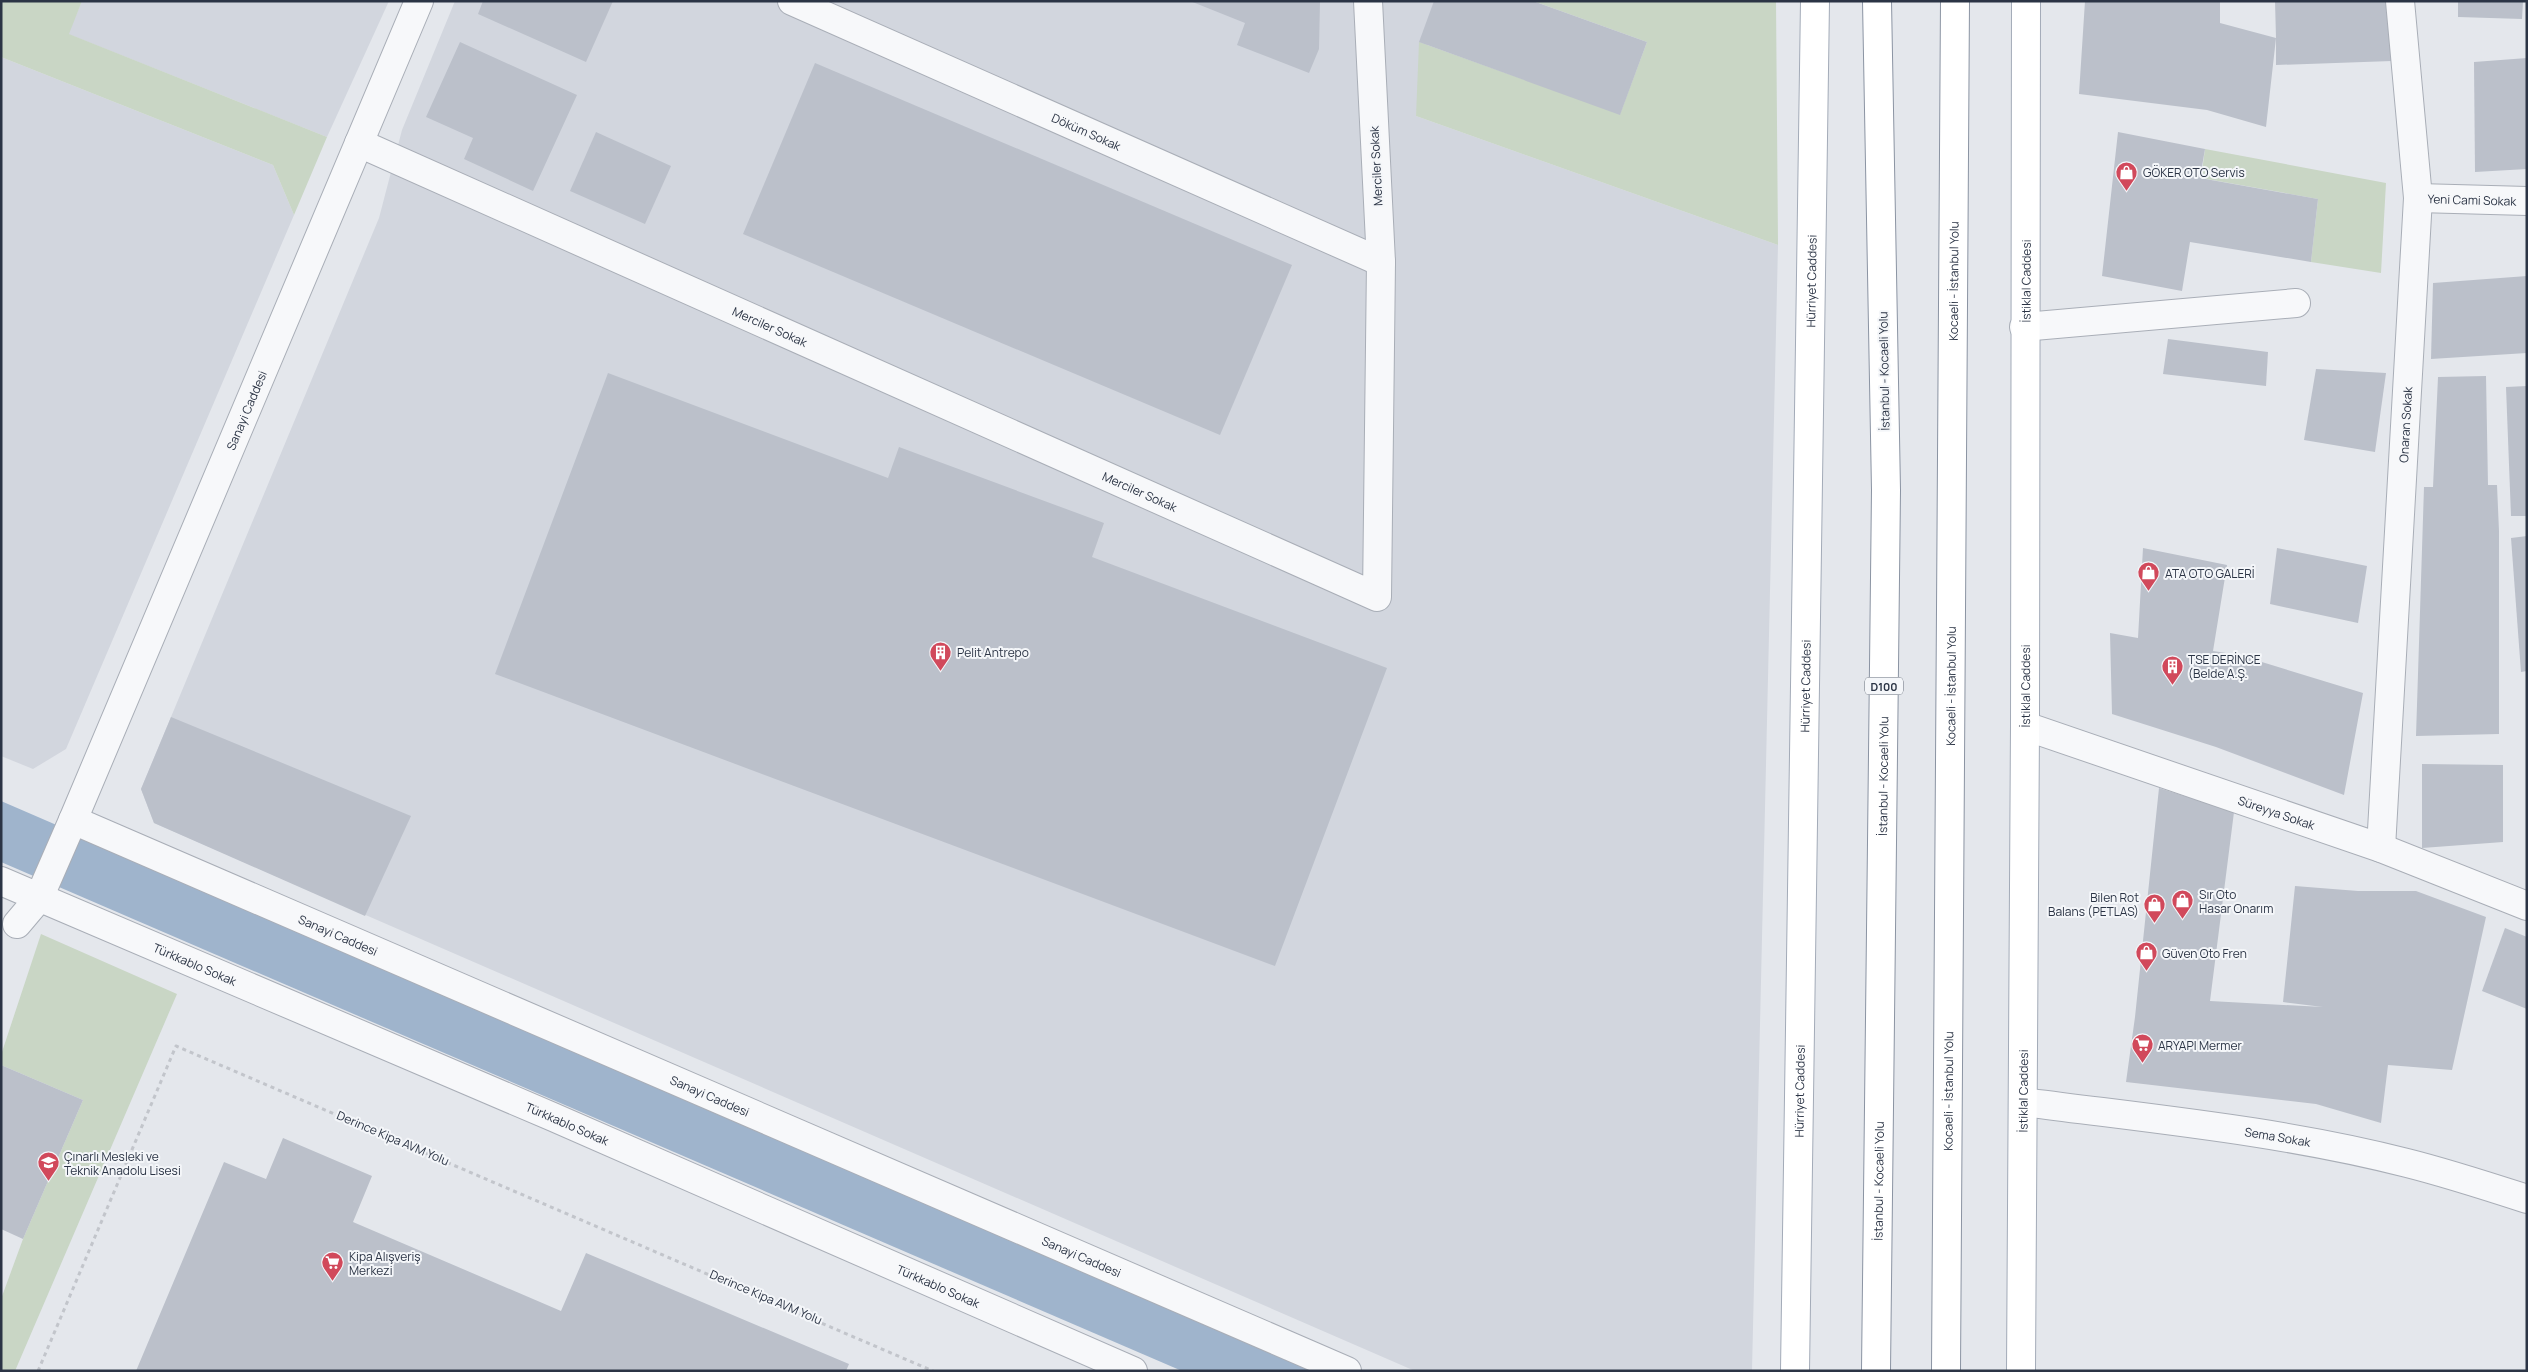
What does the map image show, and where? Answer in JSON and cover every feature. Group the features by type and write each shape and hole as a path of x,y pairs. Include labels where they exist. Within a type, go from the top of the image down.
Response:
{"main road":[{"name":"Hürriyet Caddesi","path":"1795,1371 1815,1"},
{"name":"İstanbul - Kocaeli Yolu","path":"1876,1371 1886,500 1877,1"},
{"name":"Kocaeli - İstanbul Yolu","path":"1946,1371 1955,1"},
{"name":"İstiklal Caddesi","path":"2021,1371 2024,1102 2026,1"}],"street":[{"name":"Sanayi Caddesi","path":"17,924 39,898 73,820 419,1"},
{"name":"Döküm Sokak","path":"792,1 1381,262"},
{"name":"Merciler Sokak","path":"360,143 1376,597 1381,262 1368,1"},
{"name":"Onaran Sokak","path":"2380,848 2418,198 2400,1"},
{"name":"Yeni Cami Sokak","path":"2418,198 2527,201"},
{"path":"2024,327 2296,303"},
{"name":"Süreyya Sokak","path":"2025,726 2380,848 2527,906"},
{"name":"Sanayi Caddesi","path":"73,820 1347,1371"},
{"name":"Türkkablo Sokak","path":"1,881 562,1121 1133,1371"},
{"name":"Sema Sokak","path":"2024,1102 2252,1132 2350,1150 2406,1163 2527,1199"}],"path":[{"name":"Derince Kipa AVM Yolu","path":"38,1371 176,1046 934,1371"}],"shaded area":[{"path":"82,1 389,1 327,137 68,34"},
{"name":"Pelit Antrepo","path":"455,1 1434,1 1416,116 1778,245 1752,1371 1415,1371 154,823 141,789 379,218 402,130"},
{"path":"1,57 273,165 294,215 66,749 33,769 1,756"}],"green space":[{"path":"1,1 82,1 69,34 327,137 294,215 273,165 1,57"},
{"path":"1533,1 1776,1 1778,245 1416,116 1419,42 1620,114 1647,42"},
{"path":"2205,149 2386,183 2381,273 2311,262 2318,199 2201,178"},
{"name":"Çınarlı Mesleki ve Teknik Anadolu Lisesi","path":"41,934 177,994 15,1371 1,1371 1,1299 23,1239 83,1100 1,1065 1,1055"}],"water":[{"path":"1,801 1320,1371 1182,1371 1,862"}],"building":[{"path":"483,1 613,1 586,62 478,14"},
{"path":"1190,1 1320,1 1319,49 1309,73 1237,45 1245,23"},
{"path":"1434,1 1533,1 1647,42 1620,115 1419,42"},
{"path":"2085,1 2220,1 2220,23 2276,38 2266,127 2207,110 2079,94"},
{"path":"2275,1 2389,1 2392,61 2276,65"},
{"path":"2458,1 2523,1 2522,19 2458,17"},
{"path":"460,42 577,95 533,191 464,159 473,138 426,117"},
{"path":"2527,58 2527,169 2475,172 2474,62"},
{"path":"815,63 1292,265 1220,435 743,234"},
{"path":"596,132 671,166 645,224 570,191"},
{"path":"2118,132 2205,149 2200,178 2318,199 2311,262 2190,242 2182,291 2102,276"},
{"path":"2527,276 2527,353 2431,359 2433,283"},
{"path":"2168,339 2268,352 2266,386 2163,374"},
{"path":"2316,369 2386,373 2375,452 2304,440"},
{"name":"Pelit Antrepo","path":"608,373 888,478 899,447 1104,523 1092,557 1387,668 1275,966 495,674"},
{"path":"2486,376 2488,485 2497,485 2499,531 2499,734 2416,736 2424,487 2433,487 2438,377"},
{"path":"2527,386 2527,516 2511,516 2506,387"},
{"path":"2527,536 2527,671 2521,672 2511,538"},
{"path":"2143,548 2227,565 2213,651 2239,655 2363,693 2344,795 2216,747 2112,714 2110,633 2138,638"},
{"path":"2277,548 2367,566 2358,623 2270,604"},
{"path":"171,717 411,816 365,916 154,823 141,789"},
{"path":"2422,764 2503,765 2503,842 2422,848"},
{"path":"2159,788 2234,812 2210,1001 2323,1007 2283,1002 2295,886 2358,891 2416,891 2486,917 2452,1070 2388,1065 2381,1123 2316,1104 2126,1082 2135,1017"},
{"path":"2505,928 2527,937 2527,1009 2482,991"},
{"path":"1,1065 83,1100 23,1239 1,1229"},
{"name":"Kipa Alışveriş Merkezi","path":"283,1138 372,1176 353,1222 561,1311 586,1253 849,1364 846,1371 136,1371 224,1162 266,1179"}],"place":[{"name":"GÖKER OTO Servis","path":"2127,191"},
{"name":"ATA OTO GALERİ","path":"2149,592"},
{"name":"Pelit Antrepo","path":"941,671"},
{"name":"TSE DERİNCE (Belde A.Ş.","path":"2172,685"},
{"name":"Sır Oto Hasar Onarım","path":"2183,920"},
{"name":"Bilen Rot Balans (PETLAS)","path":"2155,923"},
{"name":"Güven Oto Fren","path":"2146,972"},
{"name":"ARYAPI Mermer","path":"2142,1064"},
{"name":"Çınarlı Mesleki ve Teknik Anadolu Lisesi","path":"48,1182"},
{"name":"Kipa Alışveriş Merkezi","path":"333,1282"}]}
